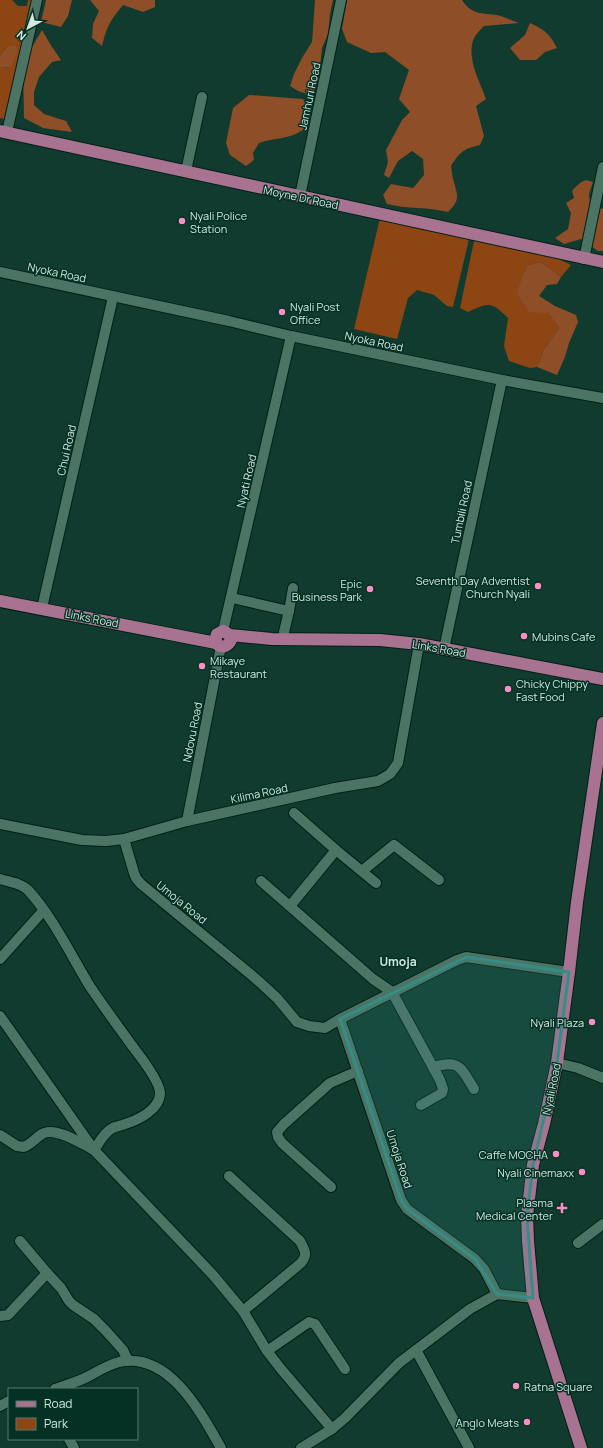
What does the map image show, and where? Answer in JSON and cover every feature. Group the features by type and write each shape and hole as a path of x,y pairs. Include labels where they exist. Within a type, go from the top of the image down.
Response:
{"main road":[{"name":"Moyne Dr Road","path":"4,132 603,262"},
{"name":"Links Road","path":"0,600 184,636 223,639 380,640 419,644 603,679"},
{"name":"Nyali Road","path":"581,1448 533,1298 527,1216 533,1165 544,1124 557,1064 577,902 603,723"}],"street":[{"path":"4,132 37,0"},
{"name":"Jamhuri Road","path":"300,196 341,0"},
{"path":"186,172 202,97"},
{"path":"584,259 600,198 603,167"},
{"name":"Nyoka Road","path":"0,272 229,321 290,336 502,380 603,398"},
{"name":"Chui Road","path":"42,608 113,297"},
{"name":"Nyati Road","path":"223,639 290,336"},
{"name":"Tumbili Road","path":"444,649 502,380"},
{"path":"284,632 293,588"},
{"path":"232,598 289,611"},
{"name":"Ndovu Road","path":"187,821 223,639"},
{"name":"Kilima Road","path":"0,824 82,840 106,841 124,839 187,821 335,788 378,781 390,774 398,763 419,644"},
{"path":"294,812 336,850 376,883"},
{"name":"Umoja Road","path":"124,839 134,873 141,884 255,978 277,998 297,1022 309,1026 325,1028 392,992 466,957 569,972"},
{"path":"362,871 394,845 439,880"},
{"path":"290,906 336,850"},
{"path":"0,879 22,885 28,891 79,965 100,1002 153,1075 160,1090 158,1102 153,1108 139,1119 113,1128 107,1132 94,1150"},
{"path":"262,881 373,979 392,992 433,1067 443,1089 442,1093 421,1105"},
{"path":"0,959 43,911"},
{"path":"0,1016 94,1150 197,1257 243,1311 267,1351 296,1388 332,1429"},
{"name":"Umoja Road","path":"340,1019 400,1200 413,1214 475,1259 484,1269 497,1294"},
{"path":"433,1067 452,1063 456,1065 461,1069 474,1089"},
{"path":"557,1064 578,1068 603,1078"},
{"path":"331,1187 282,1142 278,1137 277,1132 330,1083 358,1071"},
{"path":"0,1135 17,1146 24,1147 42,1134 50,1131 72,1138 94,1150"},
{"path":"229,1176 300,1241 305,1252 305,1258 301,1263 243,1311"},
{"path":"578,1243 603,1224"},
{"path":"20,1241 61,1288 69,1301 94,1319 106,1331 123,1350 128,1361"},
{"path":"0,1316 8,1315 47,1273"},
{"path":"301,1448 332,1429 354,1410 399,1363 470,1309 497,1294 533,1298"},
{"path":"267,1351 309,1322 315,1324 345,1368"},
{"path":"416,1350 466,1447"},
{"path":"58,1388 73,1383 119,1362 137,1361 170,1376 186,1392 197,1406 222,1448"}],"highlighted area":[{"path":"466,957 569,972 557,1063 533,1165 527,1216 533,1298 497,1294 475,1259 407,1209 401,1200 340,1019"}],"green space":[{"path":"0,0 12,0 18,6 27,6 28,0 32,0 7,115 4,119 0,118 0,68 11,67 7,47 0,55"},
{"path":"380,218 469,239 453,307 447,306 434,295 417,290 408,298 397,339 354,329"},
{"path":"474,241 536,252 548,255 571,265 561,277 541,262 527,265 522,277 559,328 544,349 537,367 530,368 509,361 504,346 508,318 498,309 494,306 486,305 468,312 460,308"}],"shaded area":[{"path":"46,0 72,0 68,16 61,27 41,22"},
{"path":"90,0 155,0 155,7 143,12 123,5 110,24 102,46 92,38 93,24 99,11"},
{"path":"315,0 333,0 328,34 322,48 320,66 313,96 298,91 290,86 302,58 312,42"},
{"path":"347,0 462,0 470,9 480,13 501,16 519,23 484,26 474,39 471,52 472,59 486,99 476,106 484,136 480,145 462,152 451,166 457,198 455,204 448,212 387,204 383,195 391,184 413,188 424,175 423,159 412,151 398,161 389,178 384,175 388,162 386,150 402,120 410,112 399,99 409,70 385,52 371,53 347,42 342,29"},
{"path":"530,23 546,33 552,39 557,48 545,52 536,60 520,60 510,48 525,35"},
{"path":"42,30 61,60 52,62 39,77 34,92 34,105 44,114 66,121 72,132 43,128 24,118 23,62"},
{"path":"15,45 18,50 11,67 0,68 0,55 7,47"},
{"path":"249,95 303,99 311,115 307,126 294,135 259,143 253,153 254,160 246,166 230,155 226,143 233,108"},
{"path":"586,180 593,182 589,194 590,204 603,209 603,251 598,251 581,239 564,244 555,238 568,229 571,213 566,203 574,198 572,191 580,183"},
{"path":"541,262 561,277 557,284 547,285 539,296 555,306 576,315 578,322 557,375 537,367 544,349 559,328 548,313 529,312 517,293 527,265"}],"place":[{"name":"Nyali Police Station","path":"182,221"},
{"name":"Nyali Post Office","path":"282,312"},
{"name":"Seventh Day Adventist Church Nyali","path":"538,586"},
{"name":"Epic Business Park","path":"370,589"},
{"name":"Mubins Cafe","path":"524,636"},
{"name":"Mikaye Restaurant","path":"202,666"},
{"name":"Chicky Chippy Fast Food","path":"508,689"},
{"name":"Nyali Plaza","path":"592,1022"},
{"name":"Caffe MOCHA","path":"556,1154"},
{"name":"Nyali Cinemaxx","path":"582,1172"},
{"name":"Plasma Medical Center","path":"562,1208"},
{"name":"Ratna Square","path":"516,1386"},
{"name":"Anglo Meats","path":"527,1422"}],"district":[{"name":"Umoja","path":"398,961"}]}
